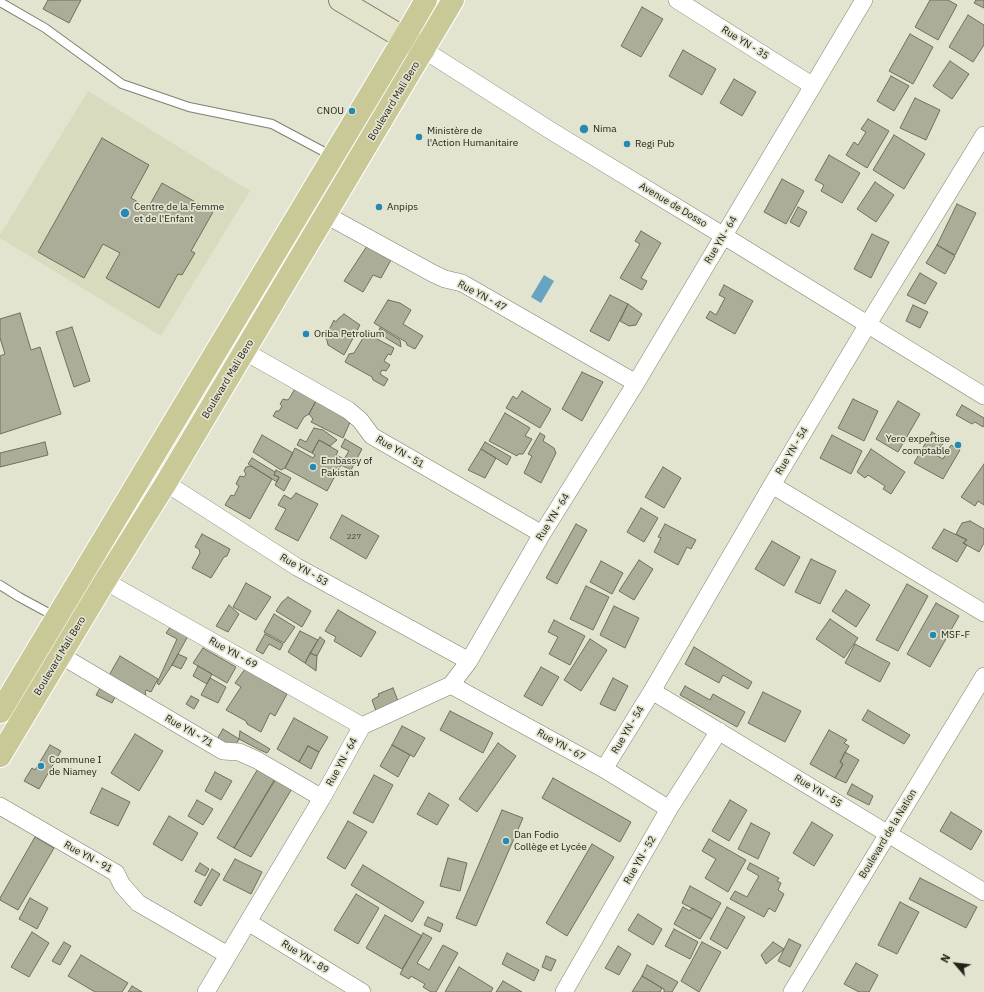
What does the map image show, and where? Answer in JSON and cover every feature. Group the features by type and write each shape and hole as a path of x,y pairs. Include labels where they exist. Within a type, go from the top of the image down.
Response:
{"main road":[{"path":"0,712 426,0"},
{"name":"Boulevard Mali Bero","path":"0,756 60,655 166,483 453,0"}],"street":[{"path":"340,0 424,50"},
{"name":"Rue YN - 35","path":"677,0 813,86"},
{"name":"Rue YN - 64","path":"206,992 322,798 362,726 451,685 469,661 542,534 636,383 864,0"},
{"name":"Avenue de Dosso","path":"424,50 553,132 984,396"},
{"name":"Rue YN - 54","path":"604,769 652,691 868,324 978,160 984,135"},
{"name":"Rue YN - 47","path":"326,215 428,271 446,279 462,283 636,383"},
{"name":"Rue YN - 51","path":"244,351 348,410 360,420 372,436 542,534"},
{"name":"Rue YN - 53","path":"145,470 297,567 469,661"},
{"path":"772,485 984,613"},
{"name":"Rue YN - 69","path":"105,581 362,726"},
{"name":"Rue YN - 71","path":"60,655 223,751 239,752 257,760 322,798"},
{"name":"Boulevard de la Nation","path":"792,992 984,676"},
{"name":"Rue YN - 67","path":"451,685 604,769 669,809"},
{"name":"Rue YN - 55","path":"652,691 984,892"},
{"name":"Rue YN - 52","path":"564,992 669,809 719,731"},
{"name":"Rue YN - 91","path":"0,806 116,872 122,885 138,903 228,955"},
{"name":"Rue YN - 89","path":"248,922 362,992"}],"lane":[{"path":"0,2 44,28 122,84 189,107 272,124 333,157"},
{"path":"0,585 56,617"}],"shaded area":[{"name":"Centre de la Femme et de l'Enfant","path":"88,91 250,191 161,336 0,238 0,235"}],"water":[{"path":"544,275 554,281 541,303 531,297"}],"building":[{"path":"48,0 81,0 69,23 43,9"},
{"path":"930,0 948,0 957,5 938,40 915,27"},
{"path":"976,0 984,0 984,8 974,3"},
{"path":"642,7 663,19 641,57 621,46"},
{"path":"968,15 984,25 984,45 973,62 949,47"},
{"path":"910,34 933,47 913,84 889,71"},
{"path":"683,50 716,69 702,95 669,76"},
{"path":"950,61 969,74 952,99 933,86"},
{"path":"891,76 909,86 894,111 877,101"},
{"path":"734,79 756,92 742,116 720,103"},
{"path":"915,98 940,110 926,140 900,128"},
{"path":"868,119 889,131 867,168 846,155 854,142 858,145 866,132 861,129"},
{"path":"894,135 925,154 904,189 873,170"},
{"path":"102,138 149,165 131,198 148,208 162,183 213,212 191,251 195,253 182,275 178,274 159,308 106,278 120,253 103,244 84,278 38,252"},
{"path":"829,155 860,173 842,203 821,191 824,185 815,180"},
{"path":"782,179 804,191 786,224 764,212"},
{"path":"875,182 894,195 876,222 857,209"},
{"path":"957,204 976,213 955,255 937,245"},
{"path":"798,207 807,212 799,227 790,222"},
{"path":"641,231 661,243 641,278 647,281 642,290 620,278 640,244 635,241"},
{"path":"872,234 889,242 871,278 854,269"},
{"path":"937,245 955,256 945,274 926,263"},
{"path":"367,246 391,260 381,278 373,275 363,292 344,281"},
{"path":"920,273 937,283 925,304 907,295"},
{"path":"724,285 753,301 735,334 706,318 710,311 716,315 725,298 719,295"},
{"path":"610,295 628,304 609,341 590,331"},
{"path":"388,300 400,303 411,310 403,324 423,336 415,349 374,323"},
{"path":"628,304 642,314 636,325 629,326 620,321"},
{"path":"913,305 928,312 920,328 906,321"},
{"path":"20,313 31,350 40,347 61,414 0,434 0,356 5,354 0,338 0,319"},
{"path":"344,314 360,325 344,355 328,345 325,338 334,320 336,322"},
{"path":"72,327 90,381 74,387 56,332"},
{"path":"380,328 400,340 401,347 378,333"},
{"path":"366,333 394,348 391,355 388,354 384,361 390,365 386,371 382,370 380,374 388,379 384,386 373,380 372,377 345,362 349,354 354,353"},
{"path":"582,372 603,382 582,421 562,409"},
{"path":"296,387 317,399 309,414 304,417 297,429 273,416 282,406 280,404 283,399 289,399"},
{"path":"522,391 551,409 540,428 506,408 513,396 517,399"},
{"path":"317,399 351,420 343,438 311,422 313,419 309,414"},
{"path":"853,399 878,411 864,441 838,428"},
{"path":"898,401 920,414 898,452 876,439"},
{"path":"962,405 984,418 983,427 975,422 972,424 956,415"},
{"path":"505,413 530,428 525,436 532,439 523,454 518,454 517,456 489,441"},
{"path":"314,428 323,430 337,440 330,446 319,440 312,453 297,445 300,439 306,442"},
{"path":"932,432 945,440 936,455 943,459 951,445 960,450 943,479 914,463"},
{"path":"540,433 545,436 543,441 554,448 556,453 541,483 524,473 532,456 528,454"},
{"path":"262,435 293,453 285,468 281,470 253,452"},
{"path":"832,435 862,451 851,474 820,458"},
{"name":"Embassy of Pakistan","path":"345,439 362,449 351,470 341,465 327,491 285,468 295,448 313,458 315,455 312,453 319,440 338,451 336,455 344,459 349,451 341,447"},
{"path":"45,442 48,455 0,467 0,453"},
{"path":"485,442 511,457 507,465 481,449"},
{"path":"481,449 496,458 485,478 468,470"},
{"path":"871,449 905,472 891,494 883,489 885,486 868,475 865,478 857,472"},
{"path":"252,458 275,472 274,475 279,477 277,482 248,464"},
{"path":"984,464 984,505 978,501 975,506 961,497"},
{"path":"251,466 272,479 250,519 225,505 231,495 234,496 239,486 236,484 240,476 244,477 246,474 244,471 246,467"},
{"path":"663,467 681,478 664,508 645,497"},
{"path":"276,470 291,478 284,491 275,485 279,477 274,475"},
{"path":"296,493 318,504 298,541 275,529 286,509 278,505 284,495 291,499"},
{"path":"641,508 658,518 644,542 627,532"},
{"path":"342,515 379,536 366,559 330,538"},
{"path":"970,521 984,529 984,543 979,552 963,543 967,540 956,534 962,523"},
{"path":"576,524 587,530 557,584 546,578"},
{"path":"665,524 696,540 691,549 687,547 678,565 654,552 661,538 658,537"},
{"path":"944,529 967,540 963,543 967,545 957,562 932,548"},
{"path":"202,534 230,549 227,556 224,557 211,578 192,568 200,553 199,549 195,547"},
{"path":"772,541 800,557 784,586 755,569"},
{"path":"811,559 836,571 820,604 795,592"},
{"path":"639,560 653,569 634,600 619,591"},
{"path":"601,561 623,573 612,594 590,582"},
{"path":"246,583 271,597 256,620 233,607"},
{"path":"907,584 928,596 898,651 876,640"},
{"path":"586,586 609,597 593,630 570,619"},
{"path":"846,590 870,605 856,627 832,611"},
{"path":"288,597 311,611 302,627 276,611 282,602"},
{"name":"MSF-F","path":"936,603 959,616 930,667 907,654"},
{"path":"229,605 239,614 228,632 216,626"},
{"path":"614,606 639,618 625,648 600,635"},
{"path":"338,610 376,632 361,657 334,641 336,637 325,631"},
{"path":"274,614 295,627 284,643 264,632"},
{"path":"830,619 858,638 844,658 816,639"},
{"path":"554,620 585,636 570,665 549,654 558,637 548,632"},
{"path":"171,626 188,636 159,685 157,683 177,639 166,633"},
{"path":"300,631 318,640 305,663 288,652"},
{"path":"265,634 283,644 280,650 269,644 263,654 256,650"},
{"path":"320,637 325,641 317,656 310,653"},
{"path":"590,639 607,650 581,691 564,680"},
{"path":"855,644 890,663 880,682 845,663"},
{"path":"694,647 752,682 748,689 723,675 719,683 685,664"},
{"path":"203,648 236,667 227,683 193,663"},
{"path":"310,653 317,656 316,671 305,663"},
{"path":"178,654 187,658 181,669 172,665"},
{"path":"120,656 158,679 151,692 146,690 146,694 142,700 107,679"},
{"path":"198,666 212,674 207,684 193,676"},
{"path":"541,667 559,677 542,706 524,696"},
{"path":"245,669 287,694 275,716 270,713 261,732 247,724 246,721 226,710 241,687 235,683"},
{"path":"210,678 226,687 218,703 201,695"},
{"path":"613,678 628,686 615,711 600,704"},
{"path":"102,685 117,693 112,703 96,695"},
{"path":"685,686 710,700 713,694 745,712 737,727 680,695"},
{"path":"393,688 398,701 376,711 372,700 379,696 378,694"},
{"path":"763,692 801,711 785,742 748,723"},
{"path":"191,696 199,700 194,709 186,704"},
{"path":"868,710 910,735 904,744 862,720"},
{"path":"450,711 493,733 483,753 440,730"},
{"path":"294,718 328,737 319,752 308,746 299,762 277,749"},
{"path":"402,726 425,738 414,757 392,745"},
{"path":"223,729 239,739 234,748 217,739"},
{"path":"829,730 847,740 844,743 849,746 840,762 843,764 835,778 810,764"},
{"path":"240,731 270,749 267,753 239,739"},
{"path":"135,734 163,751 139,791 111,773"},
{"path":"498,743 516,756 477,812 459,799"},
{"path":"50,745 61,751 39,789 24,781 32,768 35,770"},
{"path":"392,745 410,755 398,777 380,766"},
{"path":"308,746 319,752 311,769 299,762"},
{"path":"845,752 859,760 846,783 835,778 843,764 840,762"},
{"path":"259,767 276,777 234,848 217,838"},
{"path":"215,772 232,781 221,800 205,791"},
{"path":"374,775 393,785 373,823 353,813"},
{"path":"277,777 293,787 251,857 234,848"},
{"path":"553,778 631,822 620,842 542,798"},
{"path":"852,784 873,796 869,805 847,794"},
{"path":"102,788 130,802 118,826 90,813"},
{"path":"429,793 449,805 437,825 417,814"},
{"path":"197,800 213,809 203,825 188,816"},
{"path":"730,800 747,810 729,841 712,831"},
{"path":"502,810 523,818 476,926 456,918"},
{"path":"951,812 982,831 971,850 940,831"},
{"path":"169,816 198,833 182,861 153,844"},
{"path":"348,821 367,832 345,869 327,858"},
{"path":"812,822 833,835 814,866 793,853"},
{"path":"751,823 770,833 758,859 738,849"},
{"path":"35,837 54,848 18,910 0,900 0,898"},
{"path":"709,839 746,860 728,892 705,878 716,859 702,851"},
{"path":"592,844 614,857 567,936 546,923"},
{"path":"448,858 467,863 460,891 440,886"},
{"path":"235,859 262,872 251,894 223,880"},
{"path":"200,863 209,869 205,876 195,871"},
{"path":"750,863 779,878 777,881 781,883 778,890 784,894 775,912 769,908 764,917 730,899 735,891 747,897 759,876 747,869"},
{"path":"363,865 424,902 412,922 351,885"},
{"path":"212,869 220,874 201,906 194,902"},
{"path":"920,878 977,907 966,928 909,899"},
{"path":"690,886 721,903 712,919 682,903"},
{"path":"356,894 379,908 358,944 334,930"},
{"path":"30,898 48,908 37,929 19,919"},
{"path":"900,902 919,912 897,954 878,945"},
{"path":"683,907 690,911 692,908 712,919 700,939 674,924"},
{"path":"727,907 745,917 727,949 710,939"},
{"path":"638,914 662,929 653,945 628,930"},
{"path":"385,915 422,936 402,969 366,948"},
{"path":"428,917 443,924 440,932 424,925"},
{"path":"674,929 698,942 690,959 665,946"},
{"path":"32,932 49,943 29,977 11,967"},
{"path":"423,933 432,938 417,963 429,970 443,945 458,953 436,992 431,992 423,987 425,984 411,976 409,979 400,974"},
{"path":"789,939 801,945 790,967 778,961"},
{"path":"64,942 71,946 60,965 52,961"},
{"path":"702,942 721,952 699,992 681,981"},
{"path":"773,942 784,949 766,964 761,955"},
{"path":"618,946 631,954 619,975 605,968"},
{"path":"507,953 539,970 534,981 502,964"},
{"path":"81,955 128,983 122,992 95,992 68,976"},
{"path":"546,956 556,960 551,971 542,967"},
{"path":"856,963 878,975 869,992 859,992 844,984"},
{"path":"647,965 678,982 672,992 664,992 664,989 642,976"},
{"path":"459,967 493,988 491,992 445,992"},
{"path":"642,976 662,988 660,992 632,992"},
{"path":"503,981 522,992 496,992"},
{"path":"132,986 142,992 128,992"}],"place":[{"name":"CNOU","path":"352,111"},
{"name":"Nima","path":"584,129"},
{"name":"Ministère de l'Action Humanitaire","path":"419,137"},
{"name":"Regi Pub","path":"627,144"},
{"name":"Anpips","path":"379,207"},
{"name":"Centre de la Femme et de l'Enfant","path":"125,213"},
{"name":"Oriba Petrolium","path":"306,334"},
{"name":"Yero expertise comptable","path":"958,445"},
{"name":"Embassy of Pakistan","path":"313,467"},
{"name":"MSF-F","path":"933,635"},
{"name":"Commune I de Niamey","path":"41,766"},
{"name":"Dan Fodio Collège et Lycée","path":"506,841"}]}
